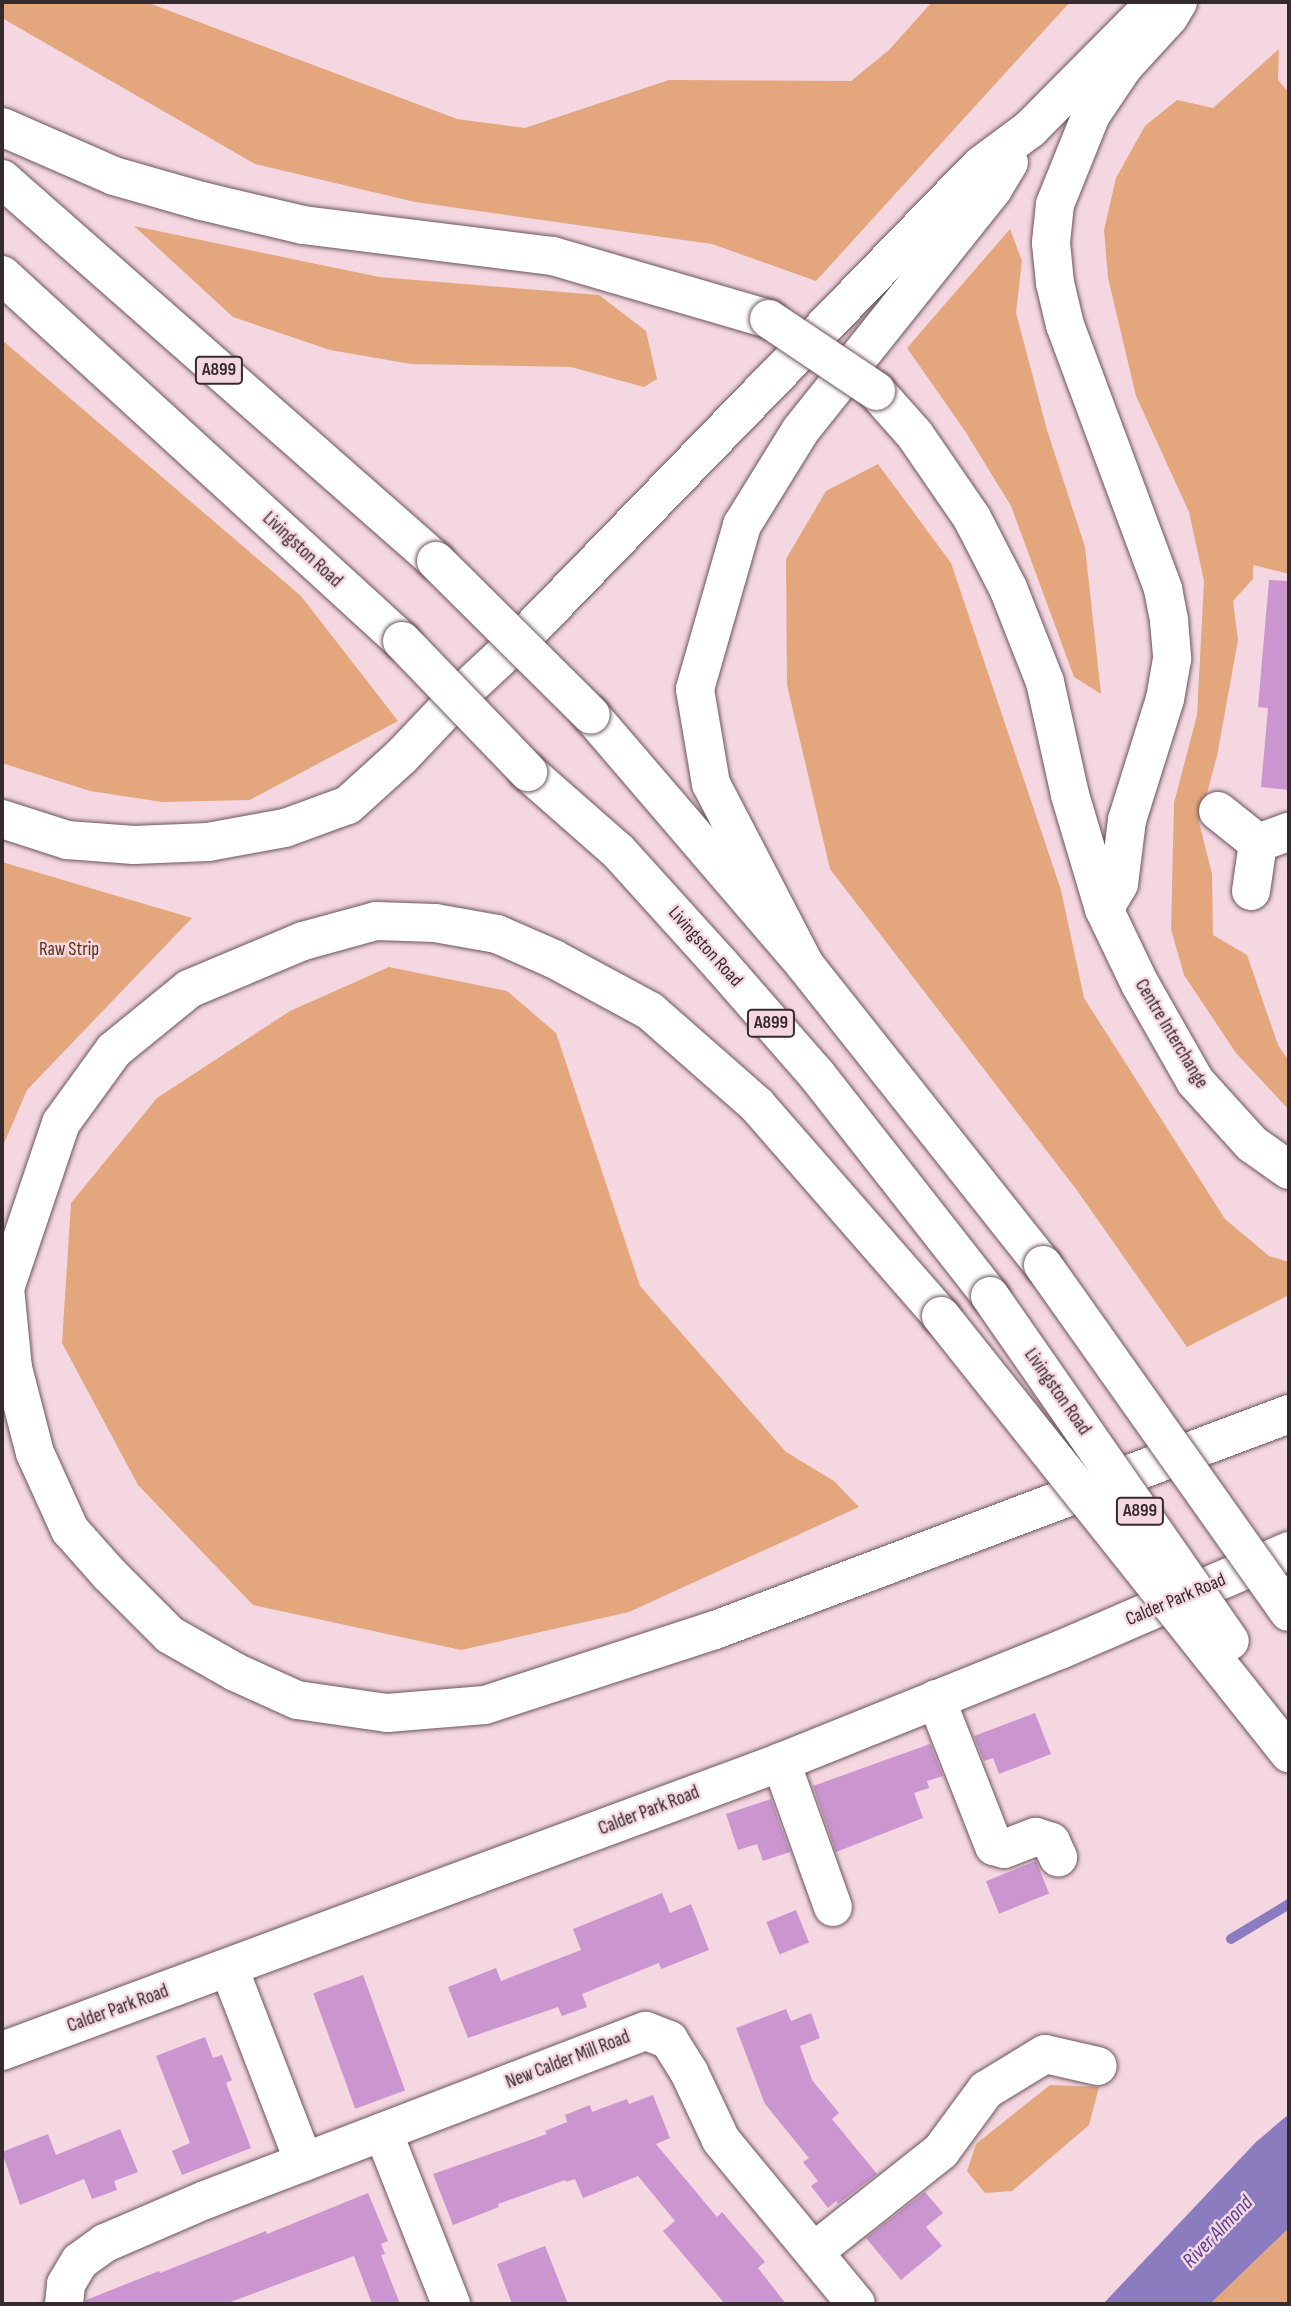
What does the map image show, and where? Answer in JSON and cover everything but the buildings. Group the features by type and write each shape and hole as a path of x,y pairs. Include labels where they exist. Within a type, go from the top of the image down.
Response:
{"main road":[{"path":"2,819 67,840 134,845 208,842 285,828 348,805 401,757 458,697 531,629 980,166 1030,129 1156,2"},
{"path":"1104,909 1119,884 1127,820 1165,699 1172,659 1163,589 1065,325 1055,283 1051,243 1055,204 1091,115 1124,66 1169,17 1178,2"},
{"name":"Centre Interchange","path":"2,127 114,176 202,201 303,225 553,256 769,319 876,391 915,435 972,518 1008,588 1045,682 1070,795 1104,909 1140,984 1195,1081 1252,1144 1289,1170"},
{"path":"805,965 711,784 695,689 719,597 742,525 800,431 993,189 1030,129"},
{"name":"A899","path":"2,179 436,561 592,715 805,965 1043,1265 1289,1612"},
{"name":"Livingston Road","path":"2,275 402,641 528,772 618,851 721,965 817,1075 990,1296 1289,1726"},
{"path":"1218,811 1273,837 1251,891"},
{"path":"1289,1414 715,1630 485,1705 387,1713 298,1700 235,1672 170,1635 69,1530 35,1453 12,1368 5,1288 61,1123 114,1050 189,989 303,941 376,921 435,923 497,934 554,959 650,1011 757,1105 941,1316 1289,1753"},
{"name":"Calder Park Road","path":"2,2051 781,1762 1289,1551"},
{"path":"936,1699 994,1846 1004,1850 1036,1837 1051,1842 1058,1857"},
{"path":"781,1762 833,1907"},
{"path":"229,1968 304,2162"},
{"name":"New Calder Mill Road","path":"64,2304 66,2284 80,2261 105,2243 304,2162 646,2031 669,2040 690,2072 721,2140 856,2304"},
{"path":"815,2251 941,2151 986,2090 1045,2054 1098,2066"},
{"path":"383,2132 452,2304"}],"green space":[{"path":"2,2 146,2 457,119 525,128 669,80 851,81 889,50 932,2 1070,2 816,281 712,244 415,202 255,164 2,18"},
{"path":"1279,49 1278,80 1289,93 1289,574 1253,565 1253,579 1233,601 1238,640 1217,756 1199,822 1212,874 1213,935 1247,955 1278,1045 1289,1061 1289,1110 1236,1053 1184,975 1171,929 1174,803 1197,715 1204,581 1189,512 1136,396 1108,278 1104,230 1116,178 1145,126 1177,100 1213,108"},
{"path":"134,226 379,277 599,295 646,331 657,379 644,387 571,367 411,364 330,350 233,317"},
{"path":"1010,229 1022,261 1016,313 1047,430 1085,547 1101,694 1074,677 1011,506 965,431 907,348"},
{"path":"2,340 301,596 398,721 250,800 162,802 90,791 2,763"},
{"path":"878,464 951,563 1061,890 1084,998 1225,1219 1269,1256 1289,1262 1289,1295 1187,1347 1076,1189 830,869 787,685 786,559 826,491"},
{"name":"Raw Strip","path":"2,862 192,918 27,1090 2,1148"},
{"path":"389,967 507,991 556,1033 640,1286 786,1452 834,1481 859,1507 629,1612 461,1650 253,1605 138,1485 62,1343 71,1203 157,1098 290,1011"},
{"path":"1050,2085 1099,2087 1089,2125 1012,2191 985,2193 967,2171 976,2144"},
{"path":"1289,2228 1289,2304 1210,2304"}],"water":[{"name":"River Almond","path":"1289,2114 1289,2228 1210,2304 1103,2304 1256,2142"}],"waterway":[{"path":"1231,1939 1289,1904"}]}
